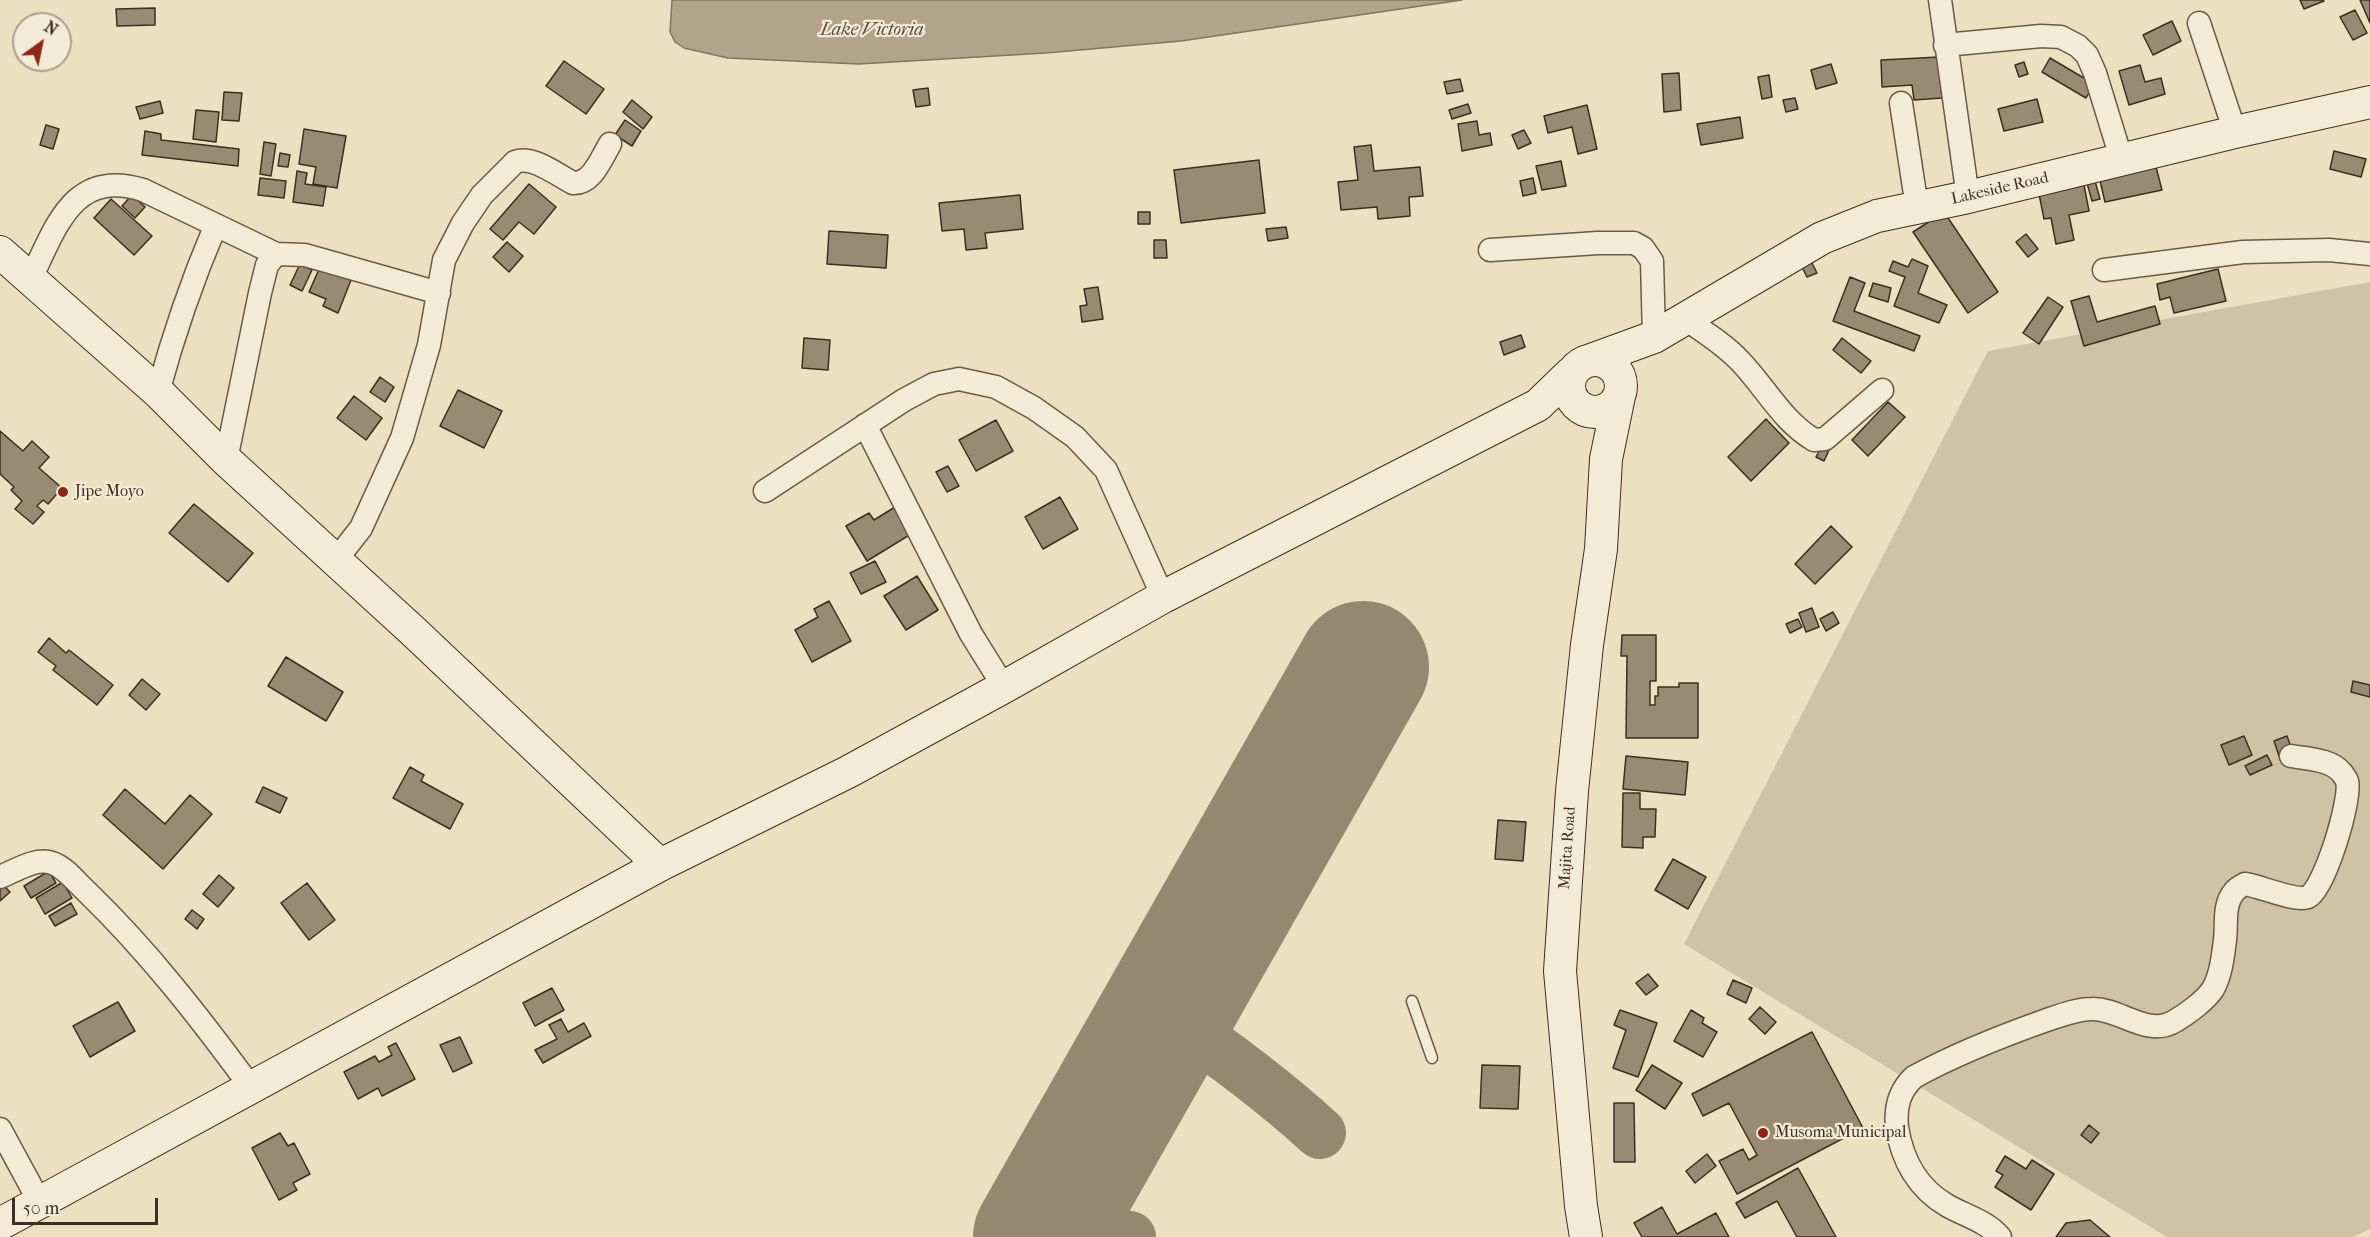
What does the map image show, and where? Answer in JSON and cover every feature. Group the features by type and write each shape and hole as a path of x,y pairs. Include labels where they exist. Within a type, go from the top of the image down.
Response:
{"main road":[{"name":"Lakeside Road","path":"1654,337 1822,238 1877,216 1968,197 2235,132 2370,102"},
{"path":"0,252 158,392 226,460 336,560 660,866"},
{"path":"0,1224 250,1086 660,866 848,772 1163,597 1538,405 1581,366 1654,337"},
{"path":"1538,405 1603,411 1612,406 1654,337"},
{"path":"1603,361 1613,367 1620,378 1620,393 1606,459 1584,408 1570,395 1568,384 1581,366 1603,361"},
{"name":"Majita Road","path":"1586,1237 1581,1206 1560,971 1572,791 1587,645 1601,549 1606,459"}],"street":[{"path":"1940,0 1968,197"},
{"path":"2199,23 2235,132"},
{"path":"1945,45 2041,36 2061,37 2078,46 2086,55 2095,73 2122,161"},
{"path":"1901,103 1917,207"},
{"path":"336,560 361,528 402,438 429,345 444,260 463,223 482,195 515,162 522,159 533,162 573,183 585,182 610,144"},
{"path":"30,280 58,224 71,204 101,186 124,184 143,190 276,254 305,255 439,293"},
{"path":"158,392 172,338 189,288 216,227"},
{"path":"1490,250 1634,243 1643,248 1652,261 1654,337"},
{"path":"2104,270 2243,252 2330,250 2370,254"},
{"path":"226,460 260,292 267,265 276,254"},
{"path":"1684,318 1739,359 1787,419 1814,440 1825,439 1882,390"},
{"path":"765,491 904,400 934,384 959,379 996,387 1034,408 1075,437 1106,470 1163,597"},
{"path":"866,425 971,634 1004,687"},
{"path":"2000,1237 1993,1229 1947,1206 1929,1193 1914,1176 1900,1147 1896,1116 1898,1101 1905,1085 1914,1077 1980,1044 2065,1014 2091,1008 2109,1011 2130,1020 2161,1027 2174,1022 2195,1007 2212,989 2220,968 2227,909 2235,890 2245,884 2297,898 2307,897 2315,891 2335,844 2347,794 2347,781 2341,771 2333,765 2291,756"},
{"path":"0,877 36,862 54,863 63,869 145,953 200,1019 250,1086"},
{"path":"0,1129 39,1201"}],"lane":[{"path":"1413,1001 1432,1058"}],"shaded area":[{"path":"2370,282 2370,1229 2353,1237 2167,1237 1684,944 1988,351"}],"water":[{"name":"Lake Victoria","path":"672,0 1462,0 1181,41 1046,53 859,64 728,58 684,48 675,42 670,32"}],"building":[{"path":"2300,0 2323,0 2324,1 2304,9"},
{"path":"2360,0 2370,0 2370,23"},
{"path":"155,8 155,25 117,26 116,9"},
{"path":"2355,10 2367,33 2353,40 2340,17"},
{"path":"2172,21 2181,41 2153,55 2143,35"},
{"path":"1939,57 1942,98 1914,100 1912,85 1882,87 1881,60"},
{"path":"2050,58 2094,84 2086,98 2042,72"},
{"path":"564,61 604,89 586,114 546,86"},
{"path":"2024,62 2028,74 2019,77 2015,65"},
{"path":"1831,64 1837,83 1816,89 1811,70"},
{"path":"2140,65 2145,82 2161,78 2165,94 2129,105 2119,71"},
{"path":"1679,73 1681,110 1664,112 1662,74"},
{"path":"1769,75 1772,97 1762,99 1758,77"},
{"path":"1460,79 1463,91 1447,94 1444,82"},
{"path":"928,88 930,105 916,107 913,90"},
{"path":"224,92 242,93 239,121 222,120"},
{"path":"1795,98 1798,109 1786,112 1783,100"},
{"path":"2037,99 2043,122 2004,131 1998,109"},
{"path":"632,100 652,117 643,129 623,112"},
{"path":"160,101 163,113 140,119 136,107"},
{"path":"1468,104 1471,113 1452,119 1449,110"},
{"path":"1587,105 1597,149 1578,154 1572,127 1548,133 1544,116"},
{"path":"196,110 219,112 216,142 193,139"},
{"path":"1740,117 1743,138 1701,145 1697,124"},
{"path":"625,120 641,131 632,146 615,135"},
{"path":"1477,121 1479,135 1490,133 1492,145 1462,151 1458,124"},
{"path":"46,125 59,129 53,149 40,145"},
{"path":"304,129 346,136 337,188 313,184 316,167 299,164"},
{"path":"1524,130 1531,143 1518,149 1512,135"},
{"path":"145,131 161,134 161,140 239,149 238,166 142,155"},
{"path":"264,142 276,144 271,176 260,174"},
{"path":"1371,145 1374,171 1420,167 1423,196 1409,197 1410,216 1378,219 1377,207 1341,210 1338,182 1358,180 1354,147"},
{"path":"2334,151 2366,159 2361,177 2330,169"},
{"path":"280,153 290,155 288,167 278,166"},
{"path":"1259,160 1265,213 1181,223 1174,170"},
{"path":"1561,161 1566,186 1542,190 1536,166"},
{"path":"2155,163 2162,190 2105,202 2099,176"},
{"path":"297,171 307,173 305,184 326,187 323,206 293,202"},
{"path":"260,178 286,181 284,198 258,195"},
{"path":"1533,178 1536,193 1523,196 1520,181"},
{"path":"2095,181 2100,199 2092,201 2087,183"},
{"path":"529,184 556,207 534,234 519,222 503,240 490,229"},
{"path":"2084,185 2089,211 2069,215 2074,240 2056,244 2051,218 2044,219 2039,194"},
{"path":"132,195 145,207 135,218 122,206"},
{"path":"1020,195 1023,229 985,233 987,248 966,250 964,229 942,231 939,203"},
{"path":"111,199 152,236 134,255 94,218"},
{"path":"1138,212 1150,212 1150,224 1138,224"},
{"path":"1944,212 1998,292 1968,313 1913,232"},
{"path":"1286,227 1288,238 1268,241 1266,229"},
{"path":"829,231 888,235 886,268 827,264"},
{"path":"2026,234 2038,249 2028,257 2016,242"},
{"path":"1154,240 1166,240 1167,258 1154,258"},
{"path":"507,242 523,256 509,272 493,257"},
{"path":"1810,259 1817,273 1807,277 1800,263"},
{"path":"1912,259 1928,266 1918,293 1947,305 1939,323 1894,306 1905,277 1889,271 1893,261 1908,267"},
{"path":"300,264 312,270 302,291 290,285"},
{"path":"320,267 351,280 338,313 323,306 326,299 309,292"},
{"path":"2218,269 2226,301 2174,313 2170,297 2160,300 2157,284"},
{"path":"1850,277 1865,283 1854,311 1920,336 1914,351 1833,321"},
{"path":"1873,283 1891,288 1888,302 1869,296"},
{"path":"1098,287 1103,319 1082,322 1080,306 1087,305 1084,289"},
{"path":"2089,296 2097,322 2155,306 2160,324 2084,346 2071,301"},
{"path":"2048,297 2063,307 2039,344 2023,333"},
{"path":"1521,335 1525,347 1504,355 1500,342"},
{"path":"804,338 830,340 828,370 802,368"},
{"path":"1842,338 1871,361 1861,373 1833,350"},
{"path":"380,377 394,387 385,402 370,392"},
{"path":"458,390 502,411 484,448 440,426"},
{"path":"354,396 382,418 366,440 337,418"},
{"path":"1888,402 1905,417 1868,456 1852,440"},
{"path":"1766,419 1789,443 1751,481 1728,457"},
{"path":"996,420 1013,451 976,471 959,440"},
{"path":"0,431 23,451 32,441 49,457 39,468 62,488 48,504 43,500 37,506 44,512 33,524 15,509 22,501 11,490 14,487 0,474"},
{"path":"1823,444 1830,448 1824,461 1816,457"},
{"path":"948,466 959,486 947,492 936,472"},
{"path":"1060,497 1078,529 1043,549 1025,517"},
{"path":"194,504 253,553 228,582 169,533"},
{"path":"895,507 911,534 867,561 846,526 869,513 874,520"},
{"path":"1831,526 1852,547 1815,584 1795,564"},
{"path":"875,561 886,582 861,594 850,573"},
{"path":"917,576 938,610 906,630 884,596"},
{"path":"829,601 851,641 812,662 795,630 818,617 814,609"},
{"path":"1812,608 1819,627 1806,632 1799,613"},
{"path":"1833,612 1839,623 1826,631 1820,619"},
{"path":"1798,619 1802,627 1790,633 1786,624"},
{"path":"1622,635 1656,635 1656,681 1650,681 1650,705 1655,705 1658,687 1679,687 1679,683 1698,683 1698,738 1626,738 1627,656 1621,656"},
{"path":"49,638 66,653 69,650 113,685 97,705 53,670 56,666 38,652"},
{"path":"286,657 343,692 326,721 268,686"},
{"path":"142,679 160,694 146,710 129,695"},
{"path":"2353,681 2370,685 2370,697 2351,692"},
{"path":"2244,736 2252,755 2229,765 2221,745"},
{"path":"2287,736 2293,753 2280,759 2274,741"},
{"path":"2267,755 2272,765 2250,775 2245,766"},
{"path":"1626,756 1688,762 1685,795 1623,789"},
{"path":"410,767 424,775 421,781 463,804 450,829 393,798"},
{"path":"263,787 287,798 280,813 256,802"},
{"path":"125,789 165,824 190,795 212,814 163,869 103,815"},
{"path":"1623,793 1640,793 1640,809 1656,809 1655,837 1643,837 1643,848 1622,847"},
{"path":"1498,820 1526,822 1523,861 1495,859"},
{"path":"1673,859 1706,877 1688,909 1655,890"},
{"path":"49,871 56,883 31,898 24,886"},
{"path":"219,875 234,888 218,907 203,894"},
{"path":"63,882 72,898 45,914 36,898"},
{"path":"307,883 335,920 309,940 281,903"},
{"path":"4,886 10,892 0,901 0,889"},
{"path":"71,903 77,914 55,926 49,916"},
{"path":"192,910 204,919 197,929 185,919"},
{"path":"1648,974 1658,986 1646,995 1636,983"},
{"path":"1733,980 1752,988 1746,1003 1727,994"},
{"path":"552,988 564,1010 535,1026 523,1003"},
{"path":"118,1002 135,1031 90,1057 73,1026"},
{"path":"1760,1007 1776,1022 1765,1034 1749,1019"},
{"path":"1620,1010 1657,1023 1638,1077 1613,1068 1626,1030 1614,1025"},
{"path":"1691,1010 1704,1018 1702,1023 1717,1032 1703,1057 1674,1041"},
{"path":"561,1019 568,1032 584,1023 591,1036 543,1063 535,1050 557,1039 549,1025"},
{"path":"1812,1032 1863,1128 1737,1194 1719,1161 1743,1149 1749,1160 1757,1155 1729,1103 1703,1116 1692,1094"},
{"path":"460,1037 472,1063 453,1072 440,1045"},
{"path":"396,1043 415,1079 382,1096 378,1088 358,1099 344,1072 375,1056 379,1062 392,1055 388,1047"},
{"path":"1482,1065 1520,1066 1518,1109 1480,1108"},
{"path":"1652,1065 1682,1083 1665,1109 1636,1090"},
{"path":"1614,1103 1634,1103 1635,1162 1614,1162"},
{"path":"2089,1125 2099,1133 2091,1143 2081,1135"},
{"path":"280,1133 288,1146 294,1143 310,1174 293,1183 297,1190 279,1200 252,1148"},
{"path":"1707,1154 1716,1166 1695,1183 1686,1171"},
{"path":"2005,1156 2026,1169 2032,1160 2054,1174 2031,1210 1995,1187 2003,1175 1996,1171"},
{"path":"1798,1168 1836,1237 1797,1237 1777,1201 1745,1218 1736,1203"},
{"path":"1662,1207 1677,1234 1716,1213 1729,1237 1642,1237 1634,1223"},
{"path":"2090,1220 2110,1237 2056,1237 2066,1223"}],"taxiway":[{"path":"1166,1014 1284,1101 1320,1133"},
{"path":"1066,1237 1107,1234 1130,1237"}],"runway":[{"path":"1039,1237 1363,667"}],"place":[{"name":"Jipe Moyo","path":"63,492"},
{"name":"Musoma Municipal","path":"1763,1133"}]}
